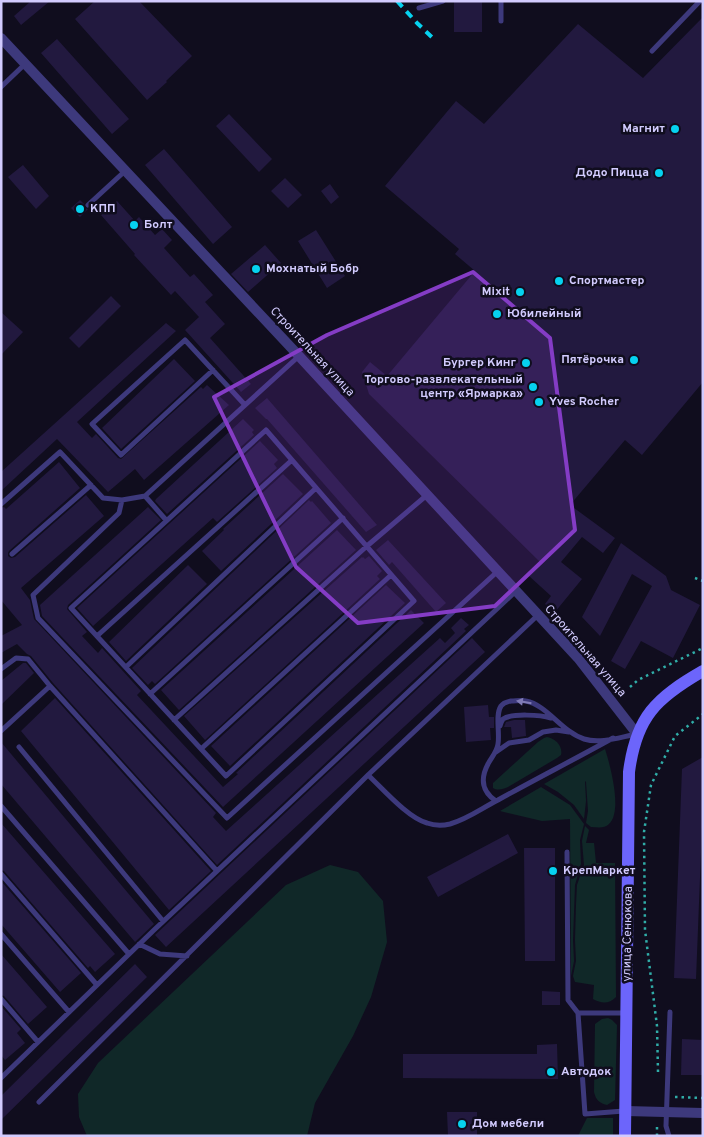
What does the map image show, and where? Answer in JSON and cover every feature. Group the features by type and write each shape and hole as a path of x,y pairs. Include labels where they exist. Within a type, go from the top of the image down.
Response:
{"main road":[{"name":"улица Сенюкова","path":"626,1136 629,772 632,752 644,719 672,690 703,671"}],"street":[{"name":"Строительная улица","path":"1,38 299,356 578,658 637,734"},
{"path":"626,1111 703,1112"}],"lane":[{"path":"418,8 443,1"},
{"path":"500,21 501,1"},
{"path":"652,51 700,1"},
{"path":"1,87 26,64"},
{"path":"88,205 126,171"},
{"path":"213,370 121,455 92,424 185,340 246,405"},
{"path":"1,504 60,452 103,498 122,500 145,496 299,356"},
{"path":"266,430 316,488 414,601 226,776 70,608 266,430"},
{"path":"97,636 292,460"},
{"path":"12,554 90,485"},
{"path":"126,667 316,488"},
{"path":"174,720 427,494"},
{"path":"145,496 166,520"},
{"path":"122,500 119,513 33,596 38,618 227,818 498,571"},
{"path":"150,694 342,518"},
{"path":"201,749 391,575"},
{"path":"1,1078 163,921 516,591"},
{"path":"38,1102 368,775 538,615"},
{"path":"1,669 16,658 28,659 216,871"},
{"path":"1,731 50,686"},
{"path":"496,800 492,798 485,788 483,779 498,744 499,712 502,704 505,702 526,701 541,708 572,733 584,739 595,741 637,734"},
{"path":"498,733 501,722 508,717 535,715 554,719"},
{"path":"494,754 509,743 529,740 549,730 572,733"},
{"path":"368,775 418,820 439,826 462,820 613,738"},
{"path":"19,748 163,921"},
{"path":"1,806 130,954"},
{"path":"566,852 568,1000 578,1014 585,1114 626,1111"},
{"path":"1,874 97,985"},
{"path":"1,934 69,1012"},
{"path":"139,944 160,954 187,956"},
{"path":"1,1000 38,1042"},
{"path":"669,1136 663,1111 667,1096 670,1012"},
{"path":"578,1014 627,1013"},
{"path":"1,1068 6,1074"}],"path":[{"path":"695,578 703,581"},
{"path":"630,687 638,680 703,648"},
{"path":"658,1076 657,1026 645,930 644,832 651,785 676,736 703,714"},
{"path":"667,1096 703,1098"},
{"path":"657,1136 663,1111"}],"highlighted area":[{"path":"473,272 550,338 575,530 495,606 358,623 296,567 214,397 327,335"}],"green space":[{"path":"547,737 558,743 561,755 508,787 499,790 493,788 493,783 538,742"},
{"path":"605,749 614,788 615,809 613,818 607,826 591,827 586,823 588,811 585,781 586,801 584,819 574,805 544,784"},
{"path":"541,787 570,805 584,824 580,840 581,864 575,885 574,961 571,976 570,819 542,821 500,811"},
{"path":"585,826 589,830 586,843 594,843 596,863 615,863 616,997 605,1003 593,999 594,985 575,982 573,976 576,961 577,885 584,865 582,841"},
{"path":"330,865 358,872 383,901 387,942 371,997 353,1036 315,1103 307,1136 87,1136 79,1117 78,1094 98,1063 286,885"},
{"path":"608,1018 617,1025 615,1100 607,1105 598,1101 594,1092 595,1024 602,1019"},
{"path":"587,1118 613,1118 613,1136 578,1136"}],"building":[{"path":"31,1 50,1 21,25 14,16"},
{"path":"95,1 139,1 192,56 147,100 75,19"},
{"path":"454,1 482,1 482,32 454,32"},
{"path":"703,17 703,382 642,455 625,440 570,505 615,538 603,553 582,537 561,562 582,579 555,612 545,604 551,596 529,576 541,563 369,394 362,372 370,362 387,376 475,271 455,254 459,249 385,186 456,101 484,124 578,24 643,78"},
{"path":"57,39 129,119 112,134 41,53"},
{"path":"229,114 272,159 259,172 216,126"},
{"path":"164,149 232,227 213,244 145,165"},
{"path":"23,165 49,196 36,209 8,177"},
{"path":"285,178 302,195 288,208 271,191"},
{"path":"330,184 339,197 331,204 321,191"},
{"name":"КПП","path":"80,200 84,204 84,208 88,209 80,217 71,208"},
{"path":"117,201 135,221 139,217 155,235 162,229 172,240 164,248 190,277 194,274 213,295 205,302 225,324 210,338 251,384 241,392 185,330 199,317 175,291 171,295 134,255 101,215"},
{"path":"316,230 345,276 327,288 298,241"},
{"name":"Мохнатый Бобр","path":"265,245 281,263 248,292 231,274"},
{"path":"111,296 121,306 79,348 69,338"},
{"path":"1,312 23,332 1,355"},
{"path":"166,323 176,331 77,422 92,438 96,434 121,459 201,387 203,389 207,385 229,405 144,480 135,469 108,492 57,439 1,491 1,472"},
{"path":"174,359 195,381 121,449 102,428"},
{"path":"267,398 377,525 366,532 267,419 255,408"},
{"path":"243,419 254,430 252,432 254,435 167,514 155,501 156,499"},
{"path":"260,441 278,460 274,464 277,468 217,522 213,518 93,626 77,608"},
{"path":"59,462 80,488 9,551 8,556 11,558 15,557 86,495 104,516 21,588 30,600 34,619 216,813 213,817 226,831 440,638 445,643 455,633 451,628 461,618 469,625 464,629 466,631 217,865 53,683 31,656 17,644 1,653 1,636 22,625 1,600 1,508 4,507 6,509"},
{"path":"283,474 303,494 221,571 202,551"},
{"path":"309,500 331,523 155,684 152,681 148,685 132,668"},
{"path":"148,507 161,520 68,605 67,609 87,632 82,636 98,653 102,648 141,691 137,695 223,787 411,610 424,623 223,807 42,616 40,605"},
{"path":"337,530 356,550 179,710 161,690"},
{"path":"388,540 446,603 436,612 392,562 389,565 376,550"},
{"path":"621,543 666,576 671,590 700,605 673,658 641,641 625,669 611,661 652,586 632,574 600,636 582,617"},
{"path":"369,556 382,571 377,576 380,579 205,740 184,716 362,557 365,559"},
{"path":"188,565 207,584 126,661 109,642"},
{"path":"386,585 405,603 230,766 211,746"},
{"path":"472,638 485,652 166,947 155,935"},
{"path":"23,663 26,663 34,673 1,705 1,681"},
{"path":"55,698 211,871 169,910 21,731"},
{"path":"488,705 489,717 494,717 494,728 490,728 491,740 466,742 464,707"},
{"path":"525,720 526,736 512,738 511,727 504,727 506,722"},
{"path":"1,742 154,924 135,942 1,784"},
{"path":"703,757 696,979 674,978 682,769"},
{"path":"1,823 115,954 95,972 90,966 88,968 4,871 1,870"},
{"path":"508,834 518,853 438,897 427,877"},
{"path":"524,848 555,848 555,961 525,961"},
{"path":"1,881 81,973 60,992 1,924"},
{"path":"1,954 47,1007 28,1024 4,996 1,995"},
{"path":"135,964 147,977 1,1120 1,1096"},
{"path":"542,991 560,992 560,1005 542,1005"},
{"path":"1,1006 21,1029 17,1033 25,1043 5,1060 1,1055"},
{"path":"682,1039 703,1040 703,1075 681,1075"},
{"path":"557,1044 558,1079 403,1078 403,1054 537,1054 537,1045"},
{"name":"Дом мебели","path":"447,1112 477,1112 477,1136 448,1136"}],"railway":[{"path":"397,1 436,41"}],"place":[{"name":"Магнит","path":"675,129"},
{"name":"Додо Пицца","path":"659,173"},
{"name":"КПП","path":"80,209"},
{"name":"Болт","path":"134,225"},
{"name":"Мохнатый Бобр","path":"256,269"},
{"name":"Спортмастер","path":"559,281"},
{"name":"Mixit","path":"520,292"},
{"name":"Юбилейный","path":"497,314"},
{"name":"Пятёрочка","path":"634,360"},
{"name":"Бургер Кинг","path":"526,363"},
{"name":"Торгово-развлекательный центр «Ярмарка»","path":"533,387"},
{"name":"Yves Rocher","path":"539,402"},
{"name":"КрепМаркет","path":"553,871"},
{"name":"Автодок","path":"551,1072"},
{"name":"Дом мебели","path":"462,1124"}]}
